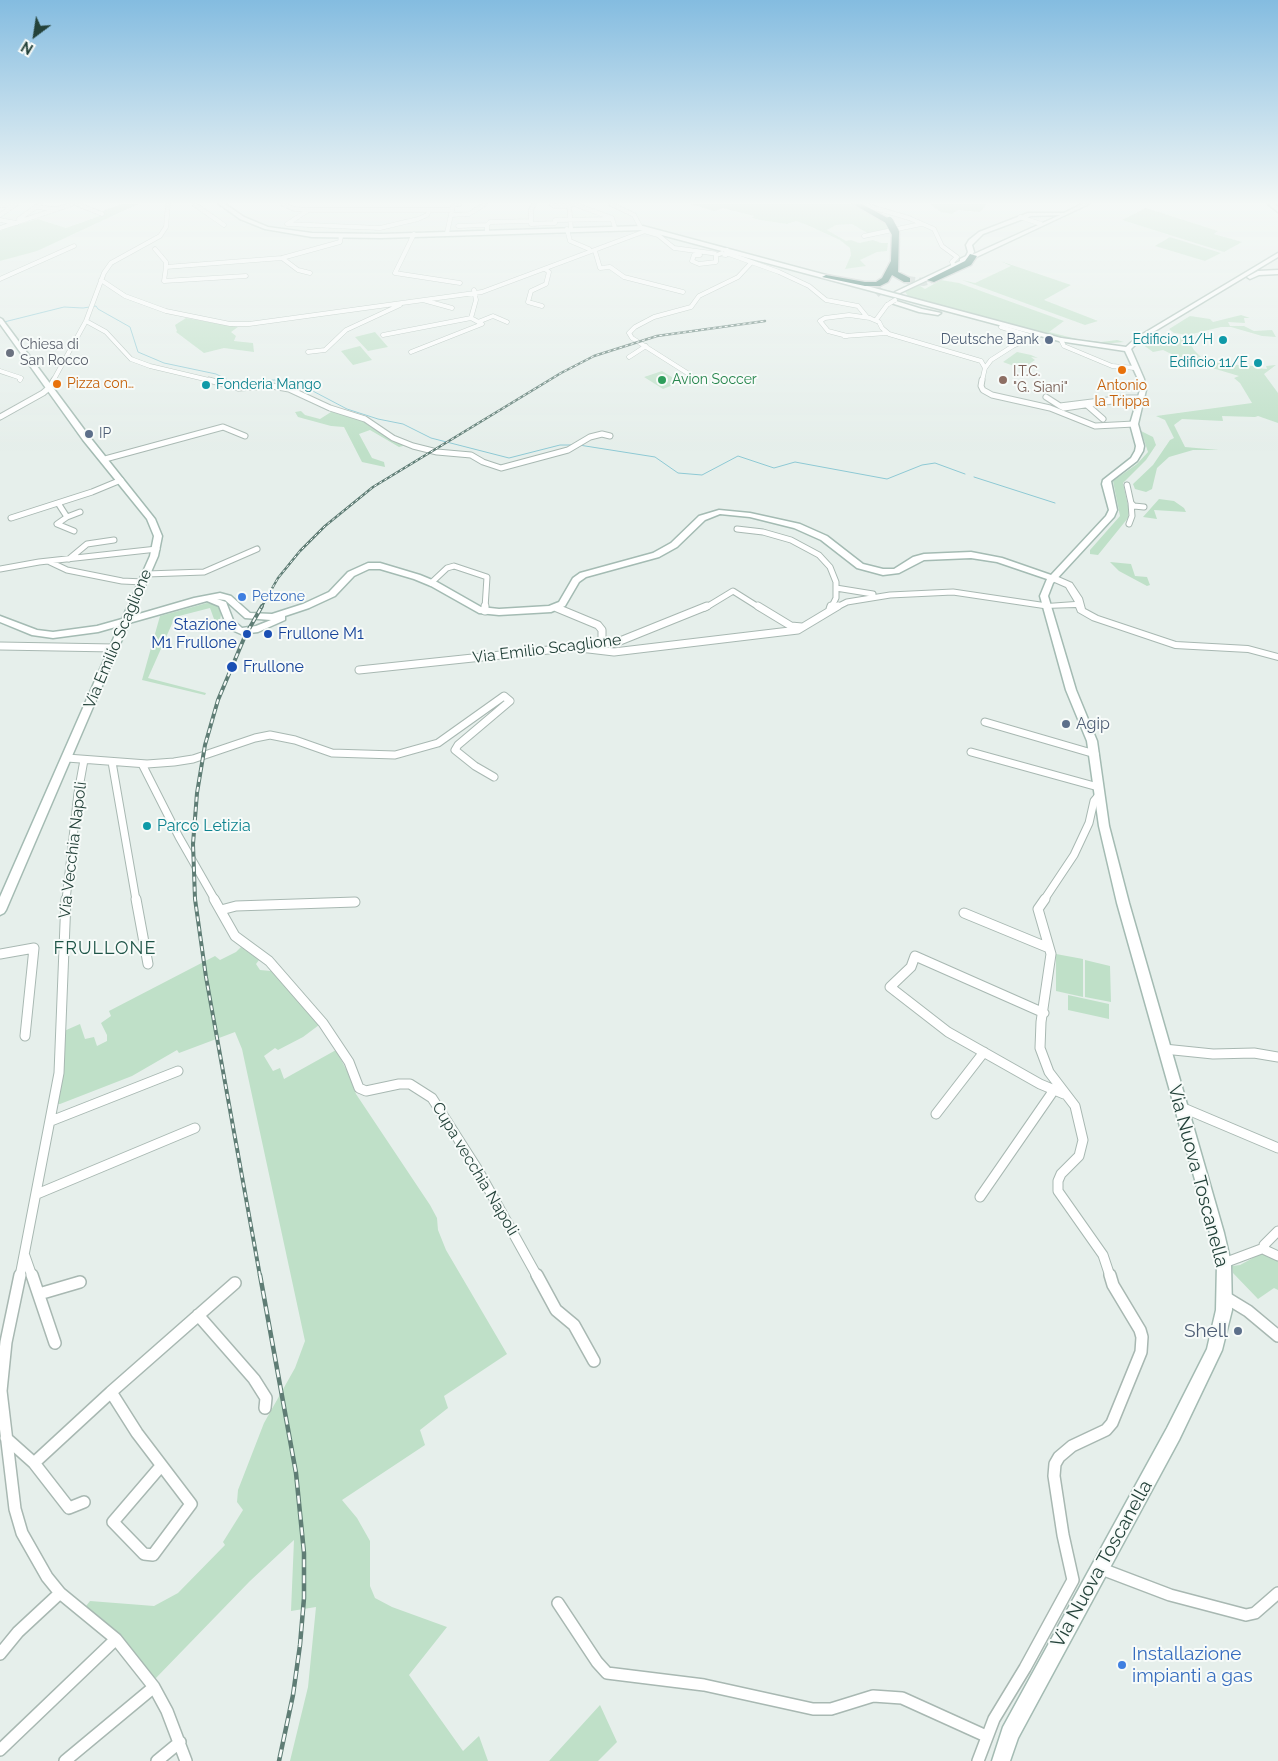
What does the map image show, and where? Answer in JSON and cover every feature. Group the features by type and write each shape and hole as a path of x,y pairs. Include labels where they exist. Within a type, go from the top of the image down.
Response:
{"highway":[{"path":"892,293 893,286"}],"main road":[{"path":"861,286 1061,340 1128,348 1138,339 1225,286"},
{"path":"892,293 906,286"},
{"path":"892,293 907,286"},
{"path":"1208,296 1234,286"},
{"path":"876,294 889,301 927,312 994,322"},
{"name":"Via Emilio Scaglione","path":"0,320 87,439 121,480 156,528 158,536 157,549 145,578 0,910"},
{"path":"165,610 218,600 226,608 228,621 238,630 252,631 267,626 292,612 332,594 351,574 368,566 380,566 431,583 473,608 485,611 557,608 565,600 576,580 583,575 656,555 674,545 702,518 718,512 750,515 797,526 824,538 860,566 875,571 896,571 916,559 971,555 999,560 1053,578 1110,517 1113,510 1106,484 1107,480 1134,459 1139,451 1140,446 1134,424 1139,399 1143,390 1128,348"},
{"name":"Via Nuova Toscanella","path":"1000,1761 1010,1734 1173,1434 1207,1366 1220,1329 1224,1297 1224,1263 1123,903 1104,826 1095,754 1071,690 1047,606 1044,592 1053,578"},
{"path":"0,619 27,631 53,635 86,632 204,598 220,596 228,598 248,616"},
{"path":"228,621 248,616 268,617 292,612"}],"street":[{"path":"0,417 43,393 50,387 86,321 99,286"},
{"path":"110,286 125,296 140,302 230,324 248,324 475,292 491,286"},
{"path":"118,286 126,292 182,313"},
{"path":"364,325 412,300 488,290 498,286"},
{"path":"541,286 531,291 528,302 542,306"},
{"path":"659,286 682,292"},
{"path":"721,286 727,292"},
{"path":"692,376 630,336 629,333 654,317 691,307 697,297 721,286"},
{"path":"809,286 826,300 858,306 870,318"},
{"path":"471,318 475,292"},
{"path":"876,320 887,305 892,293"},
{"path":"140,302 146,299"},
{"path":"421,300 452,308"},
{"path":"308,352 325,350 346,330 401,305 401,301"},
{"path":"847,336 828,331 820,321 825,318 849,315 870,318 876,320 887,333"},
{"path":"478,322 493,316 507,322"},
{"path":"383,335 471,318 482,324 411,352"},
{"path":"86,321 106,332 131,359 150,366 190,374 238,388 272,386 290,388 330,408 365,419 393,438 413,446 437,452 471,455 483,462 501,468 568,450 590,437 602,434 610,436"},
{"path":"1004,325 1001,327 1033,337 995,358 985,368 981,386 983,390 992,395 1050,408 1095,426 1134,424"},
{"path":"841,336 887,333 981,361 985,368"},
{"path":"1061,340 1064,346 1112,366 1135,368"},
{"path":"629,356 646,346"},
{"path":"0,371 21,378 20,380"},
{"path":"1046,397 1064,408 1126,399 1139,399"},
{"path":"1060,406 1124,398 1139,399"},
{"path":"1087,405 1103,419"},
{"path":"105,459 223,427 245,436"},
{"path":"11,518 92,492 121,480"},
{"path":"1127,485 1132,516 1129,524"},
{"path":"58,503 67,518"},
{"path":"1131,503 1134,506 1144,507"},
{"path":"74,531 57,524 80,512"},
{"path":"737,529 769,534 805,546 825,561 835,578 849,590"},
{"path":"69,559 87,544 114,540"},
{"path":"0,570 69,559 157,549"},
{"path":"48,562 67,570 122,581 178,572 197,573 230,562 256,549"},
{"path":"431,583 447,568 454,566 488,577 485,611"},
{"path":"828,611 836,598 835,578"},
{"path":"1053,578 1069,585 1081,607 1095,618 1175,645 1240,648 1278,657"},
{"path":"836,588 868,596"},
{"name":"Via Emilio Scaglione","path":"360,670 580,648 603,649 701,610 733,591 795,627 804,627"},
{"path":"557,608 598,625 602,630 603,649 630,650 798,630 828,611 847,602 868,596 953,592 1047,606 1081,607"},
{"path":"836,598 847,602"},
{"path":"780,632 784,626 784,621"},
{"path":"627,640 632,644 630,650"},
{"path":"0,646 114,648"},
{"path":"67,758 142,764 174,762 214,753 255,738 270,735 295,740 332,753 378,756 406,753 438,743 504,696 510,701 458,745 455,750 475,766 494,777"},
{"path":"985,722 1095,754"},
{"path":"971,752 1099,791 1094,801 1089,823 1074,855 1038,909 1051,954 1040,1048 1049,1072 1075,1106 1082,1140 1079,1156 1061,1174 1058,1181 1058,1191 1103,1255 1112,1285 1140,1330 1142,1337 1140,1352 1112,1423 1106,1430 1072,1446 1059,1457 1055,1464 1054,1476 1062,1535 1073,1580 1025,1668 994,1719 978,1761"},
{"name":"Via Vecchia Napoli","path":"84,760 78,793 64,916 59,1073 25,1256 13,1302 1,1391 3,1439 15,1509 22,1533 46,1577 60,1593 116,1639 154,1687 167,1711 186,1761"},
{"path":"112,762 115,788 148,964"},
{"name":"Cupa vecchia Napoli","path":"142,764 181,840 235,936 245,945 269,960 323,1024 349,1062 359,1088 366,1091 399,1084 410,1084 432,1098 478,1170 556,1310 574,1325 594,1362"},
{"path":"221,910 236,906 355,902"},
{"path":"964,912 1049,948"},
{"path":"0,954 34,948 25,1036"},
{"path":"1044,1012 915,956 911,967 890,987 948,1032 1040,1084 1066,1095"},
{"path":"1164,1049 1213,1054 1254,1054 1278,1057"},
{"path":"936,1114 984,1052"},
{"path":"51,1120 178,1071"},
{"path":"980,1197 1054,1090"},
{"path":"1181,1106 1278,1148"},
{"path":"37,1194 195,1128"},
{"path":"1264,1248 1266,1241 1278,1231"},
{"path":"1224,1263 1264,1248"},
{"path":"1264,1248 1278,1256"},
{"path":"25,1256 55,1343"},
{"path":"39,1294 80,1282"},
{"path":"34,1464 111,1392 235,1283"},
{"path":"1224,1297 1248,1311 1278,1336"},
{"path":"198,1315 254,1380 266,1398 265,1408"},
{"path":"111,1392 137,1433 191,1504 153,1555 144,1554 113,1522 162,1466"},
{"path":"3,1439 34,1464 69,1508 84,1502"},
{"path":"1099,1568 1170,1595 1246,1615 1255,1613 1278,1593"},
{"path":"0,1654 18,1632 60,1593"},
{"path":"558,1603 607,1674 704,1685 813,1710 831,1709 873,1696 902,1698 986,1736"},
{"path":"0,1750 116,1639"},
{"path":"65,1761 154,1687"},
{"path":"157,1761 180,1742"}],"green space":[{"path":"911,286 920,286 925,289 930,286 968,286 1064,321 1049,332 1081,340 1101,342 1117,340 1124,342 1101,344 1061,338 908,296 903,289"},
{"path":"979,286 1069,286 1044,300 1098,321 1085,325"},
{"path":"1241,315 1250,318 1244,318 1245,323 1228,322 1230,326 1244,326 1254,331 1272,330 1276,337 1262,336 1231,327 1221,327 1188,335 1174,333 1169,329 1190,316 1210,319 1213,322"},
{"path":"186,318 238,327 231,332 236,336 234,341 253,343 254,352 224,348 204,353 176,332 175,325"},
{"path":"375,332 388,347 368,351 355,337"},
{"path":"1160,335 1187,338 1194,350 1204,360 1267,369 1266,366 1276,365 1264,374 1278,393 1278,423 1258,416 1222,416 1223,421 1182,419 1174,425 1185,447 1219,450 1193,450 1169,457 1157,468 1152,489 1146,492 1135,489 1133,484 1153,465 1170,440 1174,438 1165,420 1156,416 1252,403 1240,383 1234,378 1239,376 1182,359 1163,350 1153,352 1142,344"},
{"path":"360,346 372,360 353,365 341,351"},
{"path":"1017,352 1038,358 1031,357 1035,360 1022,369 1003,362"},
{"name":"Avion Soccer","path":"662,371 680,382 663,389 644,377"},
{"path":"329,408 362,419 407,445 399,447 370,430 359,434 372,458 384,462 385,467 362,462 344,427 331,426 298,417 295,412 301,411 305,415 320,419 331,412"},
{"path":"1141,431 1153,437 1156,445 1146,460 1123,483 1129,510 1128,518 1098,555 1090,554 1090,550 1120,516 1113,481 1137,464 1148,452"},
{"path":"1159,499 1174,501 1184,508 1186,512 1154,510 1157,519 1143,517"},
{"path":"1110,562 1131,564 1135,576 1147,577 1150,585 1147,586 1119,571"},
{"path":"207,603 216,604 220,608 219,624 213,623 214,619 210,608 175,617 148,678 206,693 205,695 142,680 160,616"},
{"path":"241,947 259,960 256,964 260,970 271,971 319,1025 303,1037 278,1050 275,1048 264,1056 273,1071 280,1068 284,1079 336,1050 356,1094 430,1205 437,1218 438,1230 446,1250 507,1354 444,1396 448,1408 420,1430 425,1445 342,1500 357,1518 370,1541 370,1586 375,1598 392,1607 447,1627 409,1675 463,1751 479,1736 488,1761 290,1761 308,1687 316,1607 291,1611 294,1540 250,1581 154,1680 86,1606 90,1601 154,1606 178,1593 225,1545 223,1542 243,1510 237,1502 238,1490 264,1423 295,1368 305,1341 242,1049 235,1032 179,1053 177,1050 132,1076 58,1104 64,1031 80,1024 85,1039 94,1037 97,1046 107,1041 107,1035 101,1023 111,1016 109,1011 215,956 220,960 236,952"},
{"path":"1056,954 1083,959 1083,997 1056,991"},
{"path":"1085,960 1110,966 1111,1002 1085,997"},
{"path":"1068,995 1109,1004 1109,1019 1068,1010"},
{"path":"1262,1253 1278,1261 1278,1290 1274,1288 1258,1299 1233,1273 1232,1266 1240,1265"},
{"path":"600,1705 617,1742 598,1761 549,1761"}],"waterway":[{"path":"0,323 64,307 83,308 96,306 98,309 130,327 138,352 164,363 216,374 232,382 275,380 309,389"},
{"path":"309,389 316,388"},
{"path":"309,389 347,409 378,419 403,424 431,438 509,458 560,445 574,445"},
{"path":"579,445 655,457 678,473 702,475 738,456 774,468 795,462 887,479 922,465 935,463 965,474"},
{"path":"974,477 1055,503"}],"tunnel":[{"path":"876,294 885,286"}],"railway":[{"path":"261,608 278,578 300,551 325,526 373,487 561,373 594,356 657,336 765,321"},
{"path":"260,1276 206,977 195,899 193,844 197,793 205,745 218,700 245,636 262,606"},
{"path":"260,1275 296,1473 304,1553 304,1598 300,1645 293,1695 279,1761"}],"place":[{"name":"Deutsche Bank","path":"1049,340"},
{"name":"Edificio 11/H","path":"1223,340"},
{"name":"Chiesa di San Rocco","path":"10,353"},
{"name":"Edificio 11/E","path":"1258,363"},
{"name":"Antonio la Trippa","path":"1122,370"},
{"name":"Avion Soccer","path":"662,380"},
{"name":"I.T.C. \"G. Siani\"","path":"1003,380"},
{"name":"Pizza con…","path":"57,384"},
{"name":"Fonderia Mango","path":"206,385"},
{"name":"IP","path":"89,434"},
{"name":"Petzone","path":"242,597"},
{"name":"Stazione M1 Frullone","path":"247,634"},
{"name":"Frullone M1","path":"268,634"},
{"name":"Frullone","path":"232,667"},
{"name":"Agip","path":"1066,724"},
{"name":"Parco Letizia","path":"147,826"},
{"name":"Shell","path":"1238,1331"},
{"name":"Installazione impianti a gas","path":"1122,1665"}],"district":[{"name":"FRULLONE","path":"105,949"}]}
